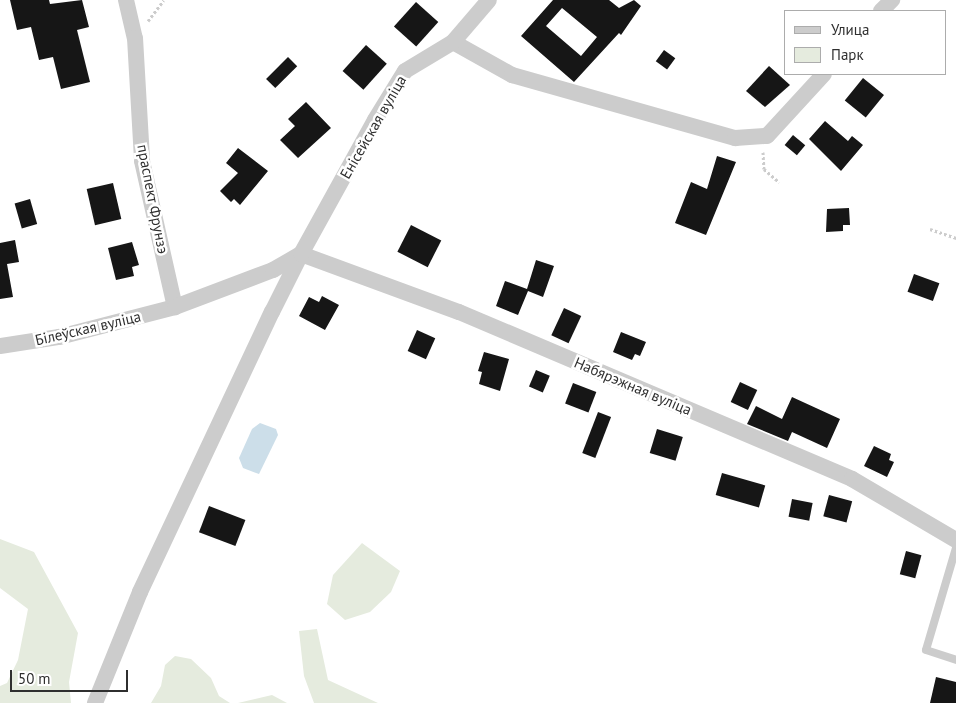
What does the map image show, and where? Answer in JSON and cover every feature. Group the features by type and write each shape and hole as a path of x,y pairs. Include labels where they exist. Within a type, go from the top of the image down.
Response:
{"street":[{"name":"праспект Фрунзэ","path":"126,0 135,38 142,161 176,307"},
{"name":"Енісейская вуліца","path":"95,703 140,592 300,254 405,71 453,42 489,0"},
{"path":"882,10 892,0"},
{"path":"453,42 512,75 734,138 766,136 823,75"},
{"name":"Білеўская вуліца","path":"0,346 59,336 176,307 273,270 300,254"},
{"name":"Набярэжная вуліца","path":"300,254 459,312 852,479 956,540"}],"lane":[{"path":"956,548 926,650 956,660"}],"path":[{"path":"135,38 164,0"},
{"path":"766,136 762,156 764,169 779,182"},
{"path":"930,229 956,238"}],"green space":[{"path":"0,539 34,552 78,633 69,682 71,703 0,703 0,686 7,683 18,660 28,609 0,588"},
{"path":"362,543 400,571 391,592 370,612 345,620 327,604 333,575"},
{"path":"317,629 328,680 378,703 314,703 304,676 299,631"},
{"path":"175,656 191,659 211,678 219,696 230,703 151,703 161,686 165,665"},
{"path":"272,695 287,703 238,703"}],"water":[{"path":"260,423 276,429 278,435 259,474 243,468 239,458 252,429"}],"building":[{"path":"10,0 49,0 50,4 82,0 89,27 77,30 90,82 61,89 53,57 39,60 31,27 17,30"},
{"path":"553,0 609,0 619,8 634,0 641,6 621,35 619,33 574,82 521,36","holes":["562,8 597,37 581,56 546,26"]},
{"path":"416,2 438,22 416,47 394,27"},
{"path":"366,45 387,64 363,90 343,71"},
{"path":"664,50 675,58 667,70 656,61"},
{"path":"288,57 297,66 275,88 266,79"},
{"path":"769,66 790,85 765,107 746,91"},
{"path":"863,78 884,95 866,118 845,101"},
{"path":"306,102 331,128 298,158 280,140 295,126 288,119"},
{"path":"825,121 848,141 852,136 863,145 841,171 809,139"},
{"path":"793,135 805,145 797,155 785,145"},
{"path":"238,148 268,171 240,205 234,199 231,202 220,191 238,173 226,163"},
{"path":"717,156 736,162 706,235 675,223 691,182 707,189"},
{"path":"113,183 121,219 95,225 87,189"},
{"path":"30,199 37,224 22,228 15,203"},
{"path":"849,208 850,225 843,225 843,231 826,232 827,209"},
{"path":"411,225 441,240 428,267 397,252"},
{"path":"15,240 19,262 7,264 13,297 0,299 0,243"},
{"path":"132,242 139,265 132,267 134,276 116,280 108,248"},
{"path":"536,260 554,266 543,297 528,291 518,315 496,306 505,281 527,289"},
{"path":"914,274 939,283 933,301 908,292"},
{"path":"322,296 339,305 325,330 299,316 309,297 319,302"},
{"path":"564,308 581,316 569,343 551,335"},
{"path":"417,330 435,338 426,359 408,351"},
{"path":"621,332 646,342 640,356 635,354 632,360 613,352"},
{"path":"484,352 509,359 500,391 479,384 482,372 478,371"},
{"path":"536,370 550,376 543,392 529,387"},
{"path":"740,382 757,390 748,410 731,402"},
{"path":"573,383 596,392 588,412 565,404"},
{"path":"792,397 840,419 827,448 792,432 788,441 747,424 756,406 782,419"},
{"path":"598,412 611,417 595,458 582,453"},
{"path":"657,429 683,437 676,461 650,453"},
{"path":"874,446 891,454 889,460 894,462 887,477 864,466"},
{"path":"722,473 765,485 759,508 716,495"},
{"path":"829,495 852,501 846,522 823,516"},
{"path":"792,499 813,503 809,521 789,517"},
{"path":"209,506 245,520 235,546 199,532"},
{"path":"906,551 921,555 915,578 900,574"},
{"path":"936,677 956,682 956,703 930,703"}]}
